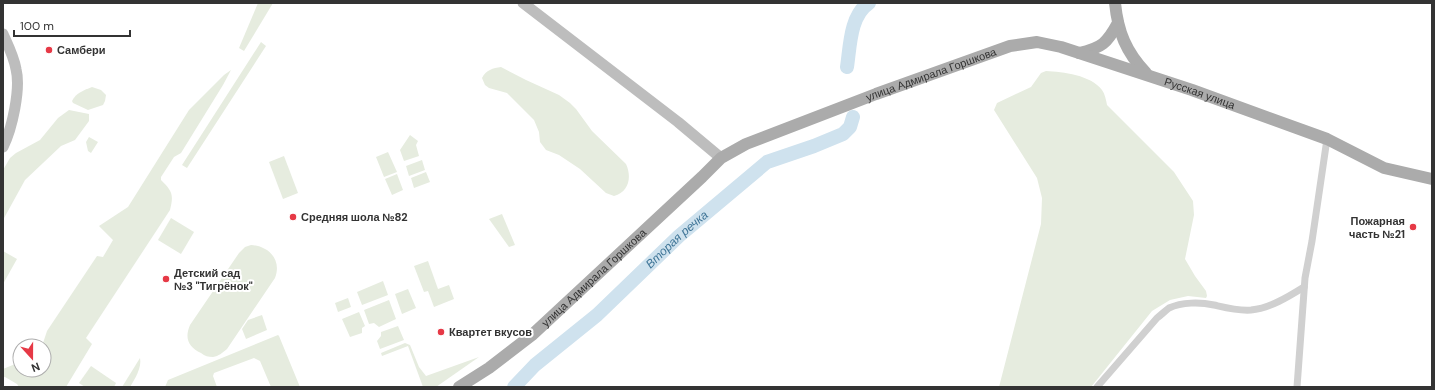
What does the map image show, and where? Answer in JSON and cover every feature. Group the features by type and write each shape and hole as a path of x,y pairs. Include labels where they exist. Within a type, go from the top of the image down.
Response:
{"main road":[{"path":"523,3 678,122 721,158"},
{"name":"Русская улица","path":"1116,3 1118,23 1126,48 1134,61 1148,75 1327,139 1382,167 1432,179"},
{"path":"1079,53 1092,50 1103,45 1118,23"},
{"path":"3,34 9,46 17,70 16,104 8,138 3,148"},
{"name":"улица Адмирала Горшкова","path":"459,387 489,368 532,335 721,158 746,144 869,97 1010,46 1037,42 1061,47 1148,75"}],"street":[{"path":"1297,387 1304,287 1327,139"},
{"path":"1098,387 1157,318 1168,309 1178,305 1192,303 1212,304 1233,310 1262,308 1304,287"}],"shaded area":[{"path":"258,3 273,3 244,51 239,48"},
{"path":"261,42 266,46 187,168 182,165"},
{"path":"501,67 559,95 570,103 592,131 626,164 629,179 626,188 614,196 606,193 580,169 559,155 546,150 540,142 539,132 534,120 507,93 489,88 485,85 482,78 486,73"},
{"path":"231,70 181,153 174,157 161,177 161,180 168,187 172,196 170,210 86,338 92,344 66,387 19,387 17,384 3,377 3,369 12,365 12,378 52,378 52,338 45,338 47,331 97,256 103,257 113,240 99,226 128,207 189,110 224,75"},
{"path":"1046,71 1076,75 1097,85 1104,93 1107,105 1174,172 1193,201 1194,215 1185,259 1206,291 1207,296 1206,298 1188,296 1170,300 1152,311 1091,387 999,387 1041,224 1042,198 1037,178 994,110 997,103 1031,87 1041,73"},
{"path":"92,87 101,90 106,95 103,105 88,110 73,103 72,101 78,94"},
{"path":"69,110 89,114 89,121 75,140 61,146 25,180 3,220 3,170 10,158 16,153 40,140 58,118"},
{"path":"410,135 418,141 416,145 419,156 404,161 400,150"},
{"path":"89,137 98,142 91,153 88,151 86,142"},
{"path":"388,152 397,172 384,177 376,157"},
{"path":"284,156 298,193 283,199 269,162"},
{"path":"422,160 425,170 409,176 406,166"},
{"path":"426,172 430,182 414,188 411,178"},
{"path":"397,174 403,190 392,195 385,179"},
{"path":"502,214 515,245 509,247 489,219"},
{"path":"171,218 194,232 181,254 158,240"},
{"path":"251,245 263,248 272,255 277,265 275,278 227,349 215,357 205,356 193,348 189,342 188,330 190,325 239,253 245,247"},
{"path":"3,251 17,259 3,284"},
{"path":"428,261 438,289 449,285 454,299 434,307 428,291 424,292 414,266"},
{"path":"383,281 388,295 362,305 357,292"},
{"path":"408,289 416,308 402,314 395,294"},
{"path":"348,298 351,307 338,312 335,303"},
{"path":"389,300 396,319 379,327 374,323 369,324 364,310"},
{"path":"359,312 365,326 362,328 362,333 350,337 342,319"},
{"path":"262,315 267,330 246,339 242,329 248,320"},
{"path":"398,326 404,340 380,349 377,341 381,336 381,332"},
{"path":"278,335 300,387 271,387 260,361 254,358 214,373 213,376 217,387 165,387 168,380"},
{"path":"405,343 410,345 419,367 426,376 479,357 436,387 423,387 408,346 382,356 381,353"},
{"path":"140,358 139,369 130,387 122,387"},
{"path":"91,366 116,383 114,387 85,387 79,383"}],"waterway":[{"name":"Вторая речка","path":"847,67 854,23 863,8 869,3"},
{"name":"Вторая речка","path":"514,387 535,365 597,315 679,236 767,162 814,146 843,134 850,127 853,117"}],"place":[{"name":"Самбери","path":"49,50"},
{"name":"Средняя шола №82","path":"293,217"},
{"name":"Пожарная часть №21","path":"1413,227"},
{"name":"Детский сад №3 \"Тигрёнок\"","path":"166,279"},
{"name":"Квартет вкусов","path":"441,332"}]}
